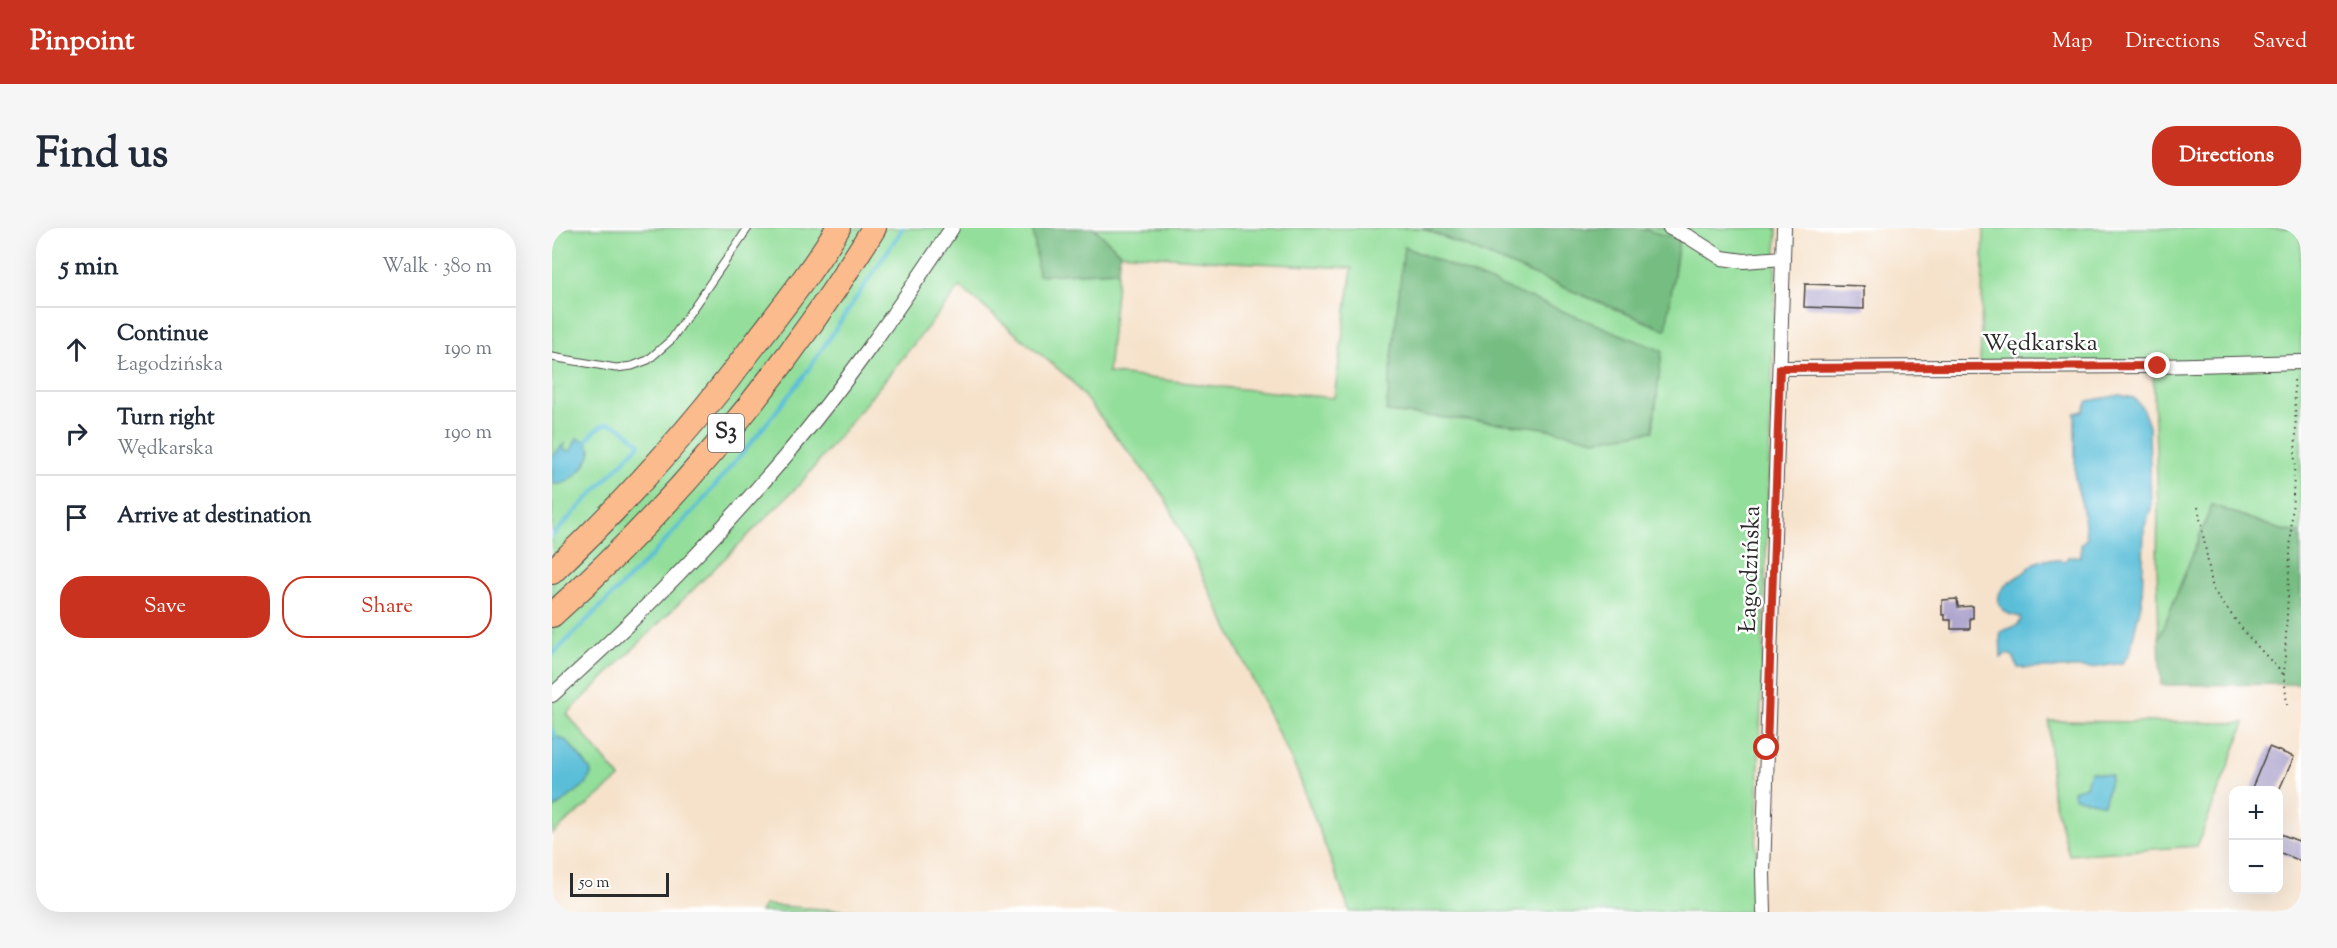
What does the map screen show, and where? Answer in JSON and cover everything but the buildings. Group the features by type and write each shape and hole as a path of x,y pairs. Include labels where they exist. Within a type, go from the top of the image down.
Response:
{"highway":[{"name":"S3","path":"552,572 648,475 702,414 791,297 837,228"},
{"name":"S3","path":"552,615 671,497 725,434 815,318 874,228"}],"street":[{"path":"552,695 661,591 784,458 844,382 951,228"},
{"path":"1670,228 1722,258 1744,261 1784,258"},
{"name":"Łagodzińska","path":"1764,912 1763,874 1784,228"},
{"name":"Wędkarska","path":"1780,368 2135,366 2298,362"}],"lane":[{"path":"552,357 616,368 632,366 648,360 671,340 748,228"}],"path":[{"path":"2287,705 2284,675 2298,362"},
{"path":"2198,507 2213,590 2246,634 2284,675"}],"green space":[{"path":"552,228 1033,228 1039,275 1118,271 1108,373 1334,398 1352,268 1120,253 1094,228 1422,228 1665,330 1679,240 1638,228 1777,228 1754,912 1350,912 1298,774 1164,496 1070,379 960,287 801,483 567,714 620,778 552,834"},
{"path":"1033,228 1094,228 1120,253 1118,271 1038,275"},
{"path":"1422,228 1638,228 1679,239 1666,330"},
{"path":"1984,228 2301,228 2301,533 2281,530 2212,505 2159,639 2158,510 2153,366 1980,368"},
{"path":"1404,247 1662,351 1653,431 1595,440 1538,427 1386,412"},
{"path":"2212,505 2281,530 2301,533 2301,684 2161,685 2159,639"},
{"path":"2049,721 2245,723 2197,846 2069,855 2052,793"},
{"path":"764,905 867,912 760,912"}],"water":[{"path":"2120,395 2134,398 2143,409 2149,427 2151,509 2144,528 2142,600 2129,654 2122,663 2092,668 2018,668 2013,656 2006,654 2001,658 2000,632 2018,625 2021,620 2020,617 2004,612 1999,603 2001,591 2004,586 2037,562 2065,561 2068,557 2081,556 2081,544 2087,538 2075,479 2075,413 2083,411 2088,401"},
{"path":"577,438 586,441 591,450 587,462 567,482 552,483 552,457 564,444 563,450 571,451"},
{"path":"558,737 567,741 590,769 591,774 586,784 552,810 552,739"},
{"path":"2090,771 2111,775 2104,804 2074,797 2073,791 2086,786"}],"waterway":[{"path":"552,655 652,555 703,500 755,438 804,376 903,228"},
{"path":"552,536 640,444 624,430 611,424 599,428 584,444"},
{"path":"552,730 556,738"}],"route":[{"path":"1767,748 1780,368 2158,366"}]}
